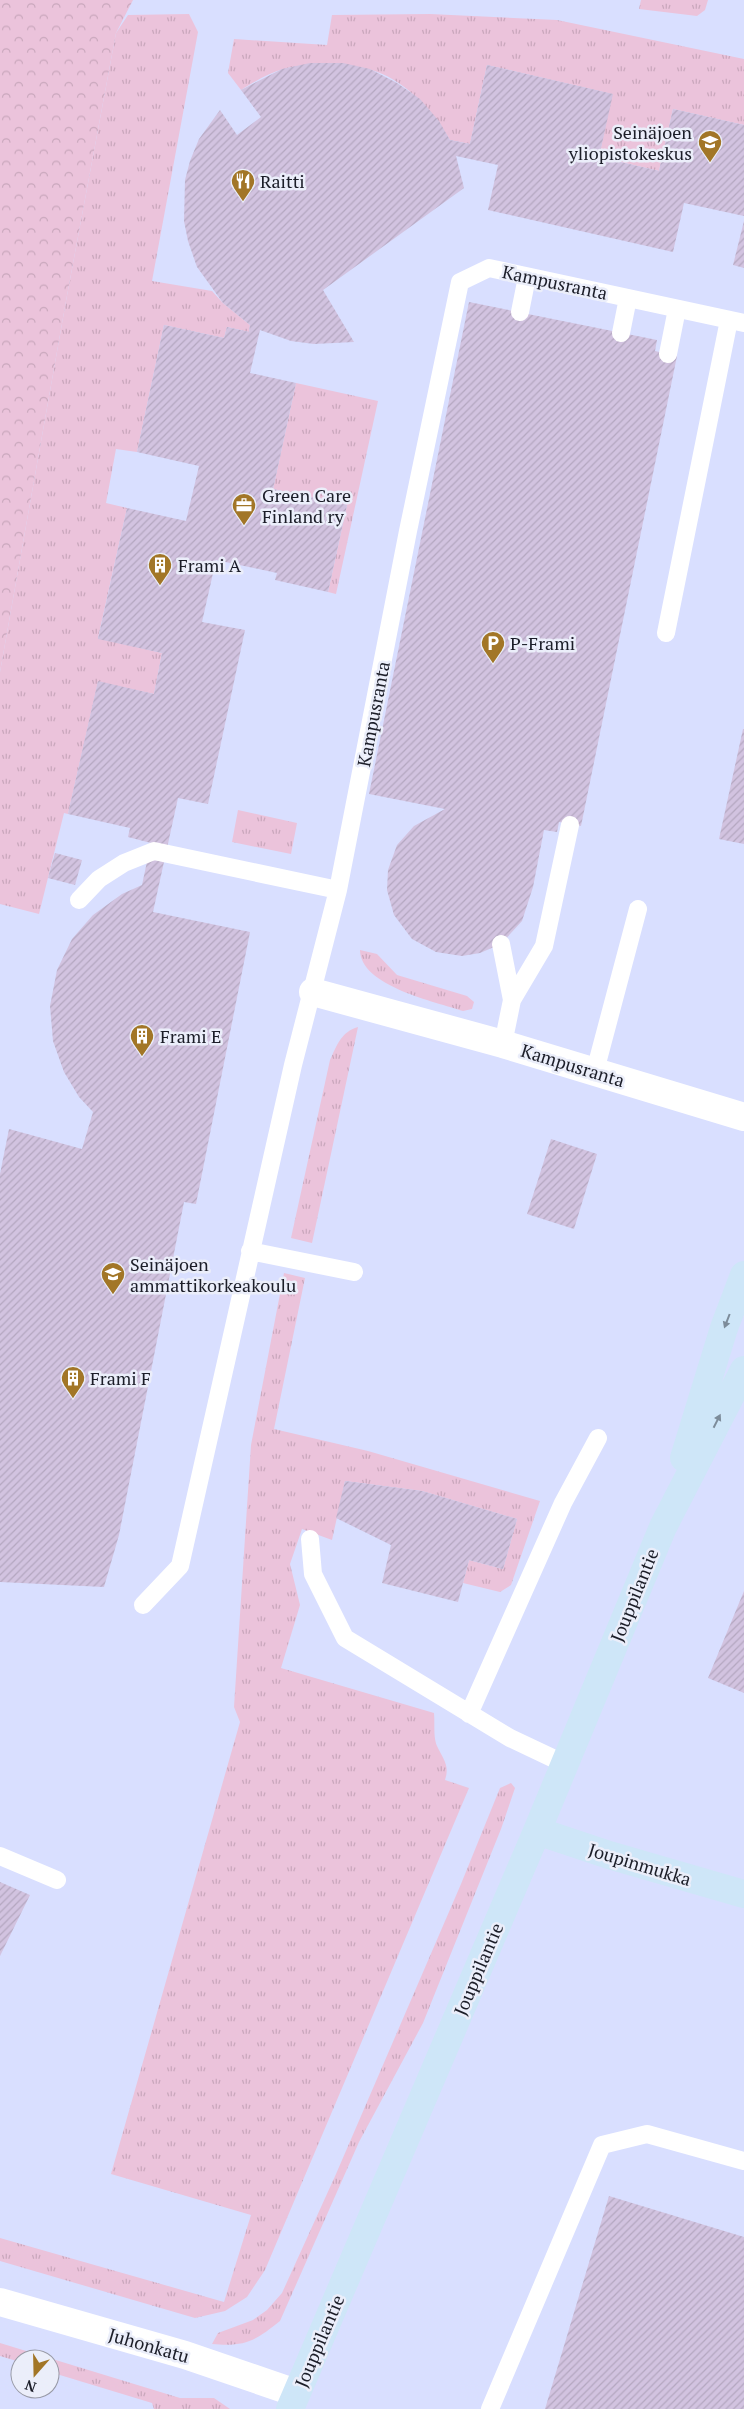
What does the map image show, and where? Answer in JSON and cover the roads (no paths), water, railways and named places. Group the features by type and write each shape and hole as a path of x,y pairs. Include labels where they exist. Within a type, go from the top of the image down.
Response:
{"main road":[{"name":"Jouppilantie","path":"663,1527 724,1328 744,1275"},
{"name":"Jouppilantie","path":"293,2401 537,1832 663,1527 744,1370"},
{"name":"Joupinmukka","path":"537,1832 744,1894"}],"street":[{"name":"Kampusranta","path":"313,992 503,1044 744,1117"},
{"name":"Juhonkatu","path":"0,2302 192,2357 293,2401"}],"lane":[{"name":"Kampusranta","path":"313,992 338,890 408,531 460,282 489,268 736,322"},
{"path":"520,312 527,276"},
{"path":"621,333 628,298"},
{"path":"668,354 677,309"},
{"path":"666,633 736,322"},
{"path":"503,1044 512,1000 544,946 570,825"},
{"path":"79,900 100,879 124,863 154,851 338,890"},
{"path":"594,1071 638,909"},
{"path":"501,944 512,1000"},
{"path":"144,1605 180,1566 293,1065 313,992"},
{"path":"250,1251 354,1272"},
{"path":"470,1714 555,1520 598,1438"},
{"path":"310,1539 313,1574 345,1638 510,1738 564,1764"},
{"path":"0,1856 57,1880"},
{"path":"490,2409 602,2145 646,2134 744,2162"}],"place":[{"name":"Seinäjoen yliopistokeskus","path":"710,163"},
{"name":"Raitti","path":"243,202"},
{"name":"Green Care Finland ry","path":"244,526"},
{"name":"Frami A","path":"160,586"},
{"name":"P-Frami","path":"493,664"},
{"name":"Frami E","path":"142,1057"},
{"name":"Seinäjoen ammattikorkeakoulu","path":"113,1295"},
{"name":"Frami F","path":"73,1399"}]}
